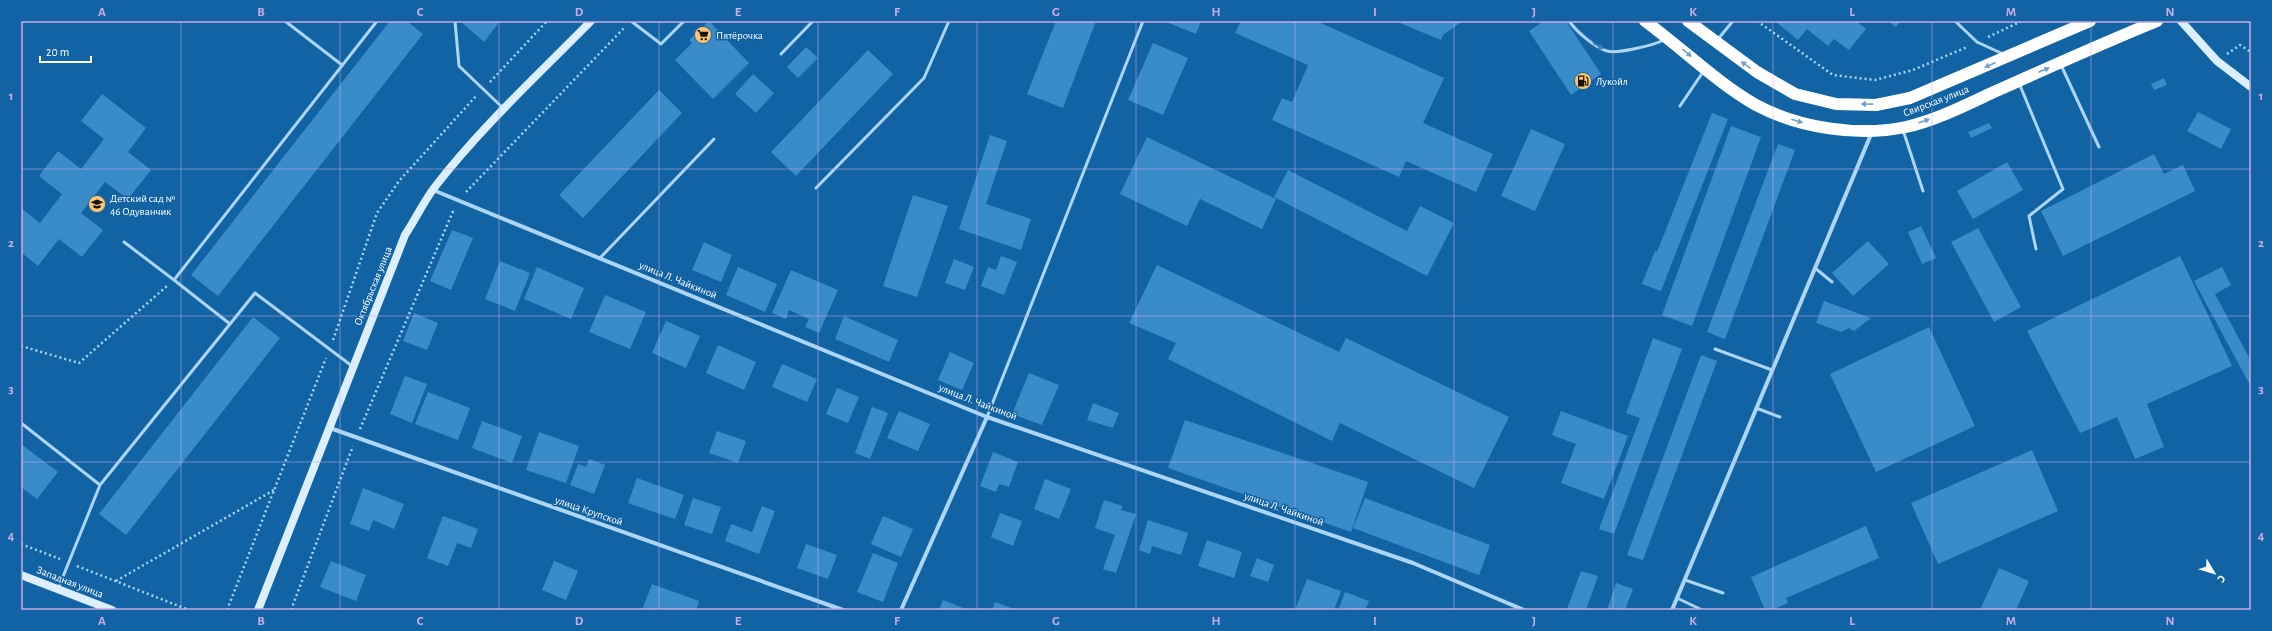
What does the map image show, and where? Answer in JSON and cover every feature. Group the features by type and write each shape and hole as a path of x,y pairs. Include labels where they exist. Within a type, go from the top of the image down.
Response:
{"highway":[{"name":"Свирская улица","path":"1645,21 1756,105 1796,122 1872,131 1902,128 1947,113 2157,21"},
{"name":"Свирская улица","path":"1688,21 1757,72 1795,94 1836,104 1876,105 1910,98 2090,21"}],"main road":[{"name":"Октябрьская улица","path":"258,610 405,235 433,190 504,109 591,21"},
{"path":"2181,21 2217,61 2251,87"},
{"name":"Западная улица","path":"21,574 112,610"}],"street":[{"path":"1672,610 1872,131"},
{"name":"улица Л. Чайкиной","path":"433,190 987,417 1413,563 1524,610"},
{"path":"901,610 987,417"},
{"name":"улица Крупской","path":"330,428 843,610"}],"lane":[{"path":"285,21 342,65"},
{"path":"174,280 377,21"},
{"path":"455,21 459,66 504,109"},
{"path":"631,21 661,44 684,21"},
{"path":"781,54 813,21"},
{"path":"816,188 924,78 949,21"},
{"path":"987,417 1143,21"},
{"path":"1569,21 1599,47 1609,52 1657,44 1668,38"},
{"path":"1716,42 1733,21"},
{"path":"1955,21 1977,42 2008,57"},
{"path":"2060,63 2099,147"},
{"path":"1680,106 1706,68"},
{"path":"2019,81 2063,189 2029,216 2036,249"},
{"path":"1902,128 1923,190"},
{"path":"600,258 714,139"},
{"path":"124,242 230,324"},
{"path":"1815,268 1832,282"},
{"path":"58,589 100,485 255,293 353,367"},
{"path":"1715,350 1772,370"},
{"path":"1756,408 1780,417"},
{"path":"21,423 100,485"},
{"path":"1685,580 1723,593"},
{"path":"1677,598 1702,610"}],"path":[{"path":"227,610 330,349 377,213 399,181 547,21"},
{"path":"291,610 356,438 458,200 631,21"},
{"path":"1757,21 1833,75 1875,80 1913,70 2022,21"},
{"path":"2217,61 2240,45 2251,52"},
{"path":"21,346 79,363 174,280"},
{"path":"116,581 274,490"},
{"path":"21,544 189,610"}],"building":[{"path":"390,21 407,21 423,34 218,296 191,275"},
{"path":"460,21 500,21 484,42"},
{"path":"709,21 749,63 713,99 675,60 692,43 689,40"},
{"path":"1056,21 1096,21 1063,108 1027,94"},
{"path":"1164,21 1201,21 1196,34"},
{"path":"1241,21 1316,21 1444,78 1423,123 1493,154 1476,192 1406,161 1399,177 1272,120 1282,98 1292,102 1308,65 1235,33"},
{"path":"1395,21 1463,21 1443,35 1441,40"},
{"path":"1544,21 1566,21 1601,74 1571,95 1529,31"},
{"path":"1775,21 1856,21 1866,29 1849,50 1834,39 1828,46 1807,29 1798,40"},
{"path":"1888,21 1901,21 1896,27"},
{"path":"1153,43 1188,58 1163,115 1128,100"},
{"path":"806,47 818,58 798,78 787,67"},
{"path":"868,50 893,74 796,176 771,152"},
{"path":"753,74 774,93 756,113 735,94"},
{"path":"2164,78 2167,85 2154,90 2151,84"},
{"path":"659,90 682,113 583,218 559,195"},
{"path":"102,94 146,128 128,152 151,170 128,199 105,182 81,213 103,230 82,257 59,239 38,266 21,252 21,208 40,223 62,194 39,176 58,151 81,169 104,139 81,121"},
{"path":"2198,112 2231,129 2221,149 2187,131"},
{"path":"1712,113 1728,119 1661,291 1642,284 1655,251 1657,252"},
{"path":"1989,123 1992,128 1971,138 1968,132"},
{"path":"1731,126 1761,137 1692,326 1662,315"},
{"path":"1531,129 1565,144 1535,211 1501,196"},
{"path":"990,135 1007,141 986,204 1031,219 1021,250 959,229"},
{"path":"1147,137 1276,199 1262,229 1200,199 1187,226 1120,194"},
{"path":"1778,144 1795,150 1725,339 1707,332"},
{"path":"2154,154 2164,174 2183,165 2195,191 2063,256 2041,211"},
{"path":"2007,162 2023,190 1973,219 1957,191"},
{"path":"1288,170 1407,231 1420,206 1454,223 1427,276 1274,197"},
{"path":"913,195 948,206 917,297 883,286"},
{"path":"1921,226 1936,258 1922,264 1908,232"},
{"path":"1978,228 2021,307 1994,322 1951,242"},
{"path":"452,230 473,238 451,290 430,281"},
{"path":"1868,241 1889,264 1853,296 1832,273"},
{"path":"704,242 732,255 721,282 692,270"},
{"path":"1001,256 1017,262 1004,295 981,286 988,267 996,270"},
{"path":"2180,256 2232,366 2147,404 2164,447 2135,459 2117,417 2080,433 2027,331"},
{"path":"954,259 974,267 965,290 945,283"},
{"path":"500,261 530,273 515,311 485,299"},
{"path":"1157,265 1339,352 1346,338 1509,417 1474,488 1340,423 1332,441 1168,359 1176,343 1129,323"},
{"path":"537,267 584,288 571,319 524,299"},
{"path":"738,267 777,284 765,312 726,295"},
{"path":"2222,267 2231,285 2215,294 2251,361 2251,387 2194,281"},
{"path":"791,270 838,290 819,333 805,327 809,319 789,310 786,319 772,313"},
{"path":"605,295 646,312 630,349 589,332"},
{"path":"1824,301 1871,318 1854,331 1849,328 1841,332 1816,323"},
{"path":"414,313 438,323 427,350 403,341"},
{"path":"844,316 898,340 889,362 835,339"},
{"path":"253,317 280,338 126,535 99,514"},
{"path":"666,321 700,336 686,368 652,353"},
{"path":"1929,327 1975,426 1876,472 1830,374"},
{"path":"1653,338 1682,349 1614,534 1599,529 1640,418 1626,413"},
{"path":"718,345 756,362 744,390 706,373"},
{"path":"950,352 974,363 962,390 938,380"},
{"path":"1701,355 1717,361 1643,560 1627,555"},
{"path":"782,364 817,379 807,402 772,387"},
{"path":"1029,373 1059,385 1042,425 1012,414"},
{"path":"405,376 427,384 412,423 390,414"},
{"path":"837,388 859,397 848,423 826,414"},
{"path":"428,392 470,408 458,440 415,424"},
{"path":"1093,403 1119,413 1113,428 1087,420"},
{"path":"872,407 888,413 870,459 855,453"},
{"path":"899,411 930,424 918,451 887,438"},
{"path":"1561,411 1628,436 1604,499 1561,483 1576,444 1552,435"},
{"path":"1185,420 1368,482 1351,532 1168,468"},
{"path":"482,421 522,436 512,463 472,448"},
{"path":"717,431 746,441 738,463 709,453"},
{"path":"539,432 579,446 566,483 526,470"},
{"path":"21,444 58,472 37,499 21,487"},
{"path":"2032,450 2058,511 1938,564 1911,503"},
{"path":"993,452 1018,462 1009,487 999,484 996,492 980,486"},
{"path":"589,459 605,465 594,494 570,485 578,464 586,467"},
{"path":"637,478 684,495 675,519 628,503"},
{"path":"1045,479 1071,489 1059,519 1034,509"},
{"path":"363,488 404,504 394,529 373,520 369,531 350,524"},
{"path":"693,498 721,507 712,534 684,525"},
{"path":"1365,498 1490,545 1479,575 1353,528"},
{"path":"1104,500 1123,506 1121,510 1136,514 1116,573 1103,569 1115,535 1095,528"},
{"path":"762,506 775,511 759,554 725,541 731,524 752,532"},
{"path":"1000,513 1022,521 1013,546 991,537"},
{"path":"443,516 478,529 471,548 457,543 448,566 427,558"},
{"path":"883,516 913,529 901,557 871,544"},
{"path":"1148,520 1188,533 1181,555 1152,546 1150,554 1139,550"},
{"path":"1866,526 1879,558 1786,598 1788,603 1772,610 1765,610 1751,577"},
{"path":"1207,540 1242,552 1234,578 1198,566"},
{"path":"806,544 837,555 828,579 797,568"},
{"path":"873,553 898,563 883,602 857,592"},
{"path":"1257,558 1274,565 1268,582 1250,576"},
{"path":"331,561 366,575 356,601 320,587"},
{"path":"554,561 578,571 566,600 542,590"},
{"path":"1999,568 2029,581 2016,610 1980,610"},
{"path":"1581,571 1598,576 1586,610 1569,610 1567,609"},
{"path":"1307,579 1341,591 1334,610 1295,610"},
{"path":"1616,583 1633,589 1625,610 1607,610"},
{"path":"652,584 699,601 696,610 642,610"},
{"path":"1345,592 1369,601 1365,610 1339,608"},
{"path":"943,600 968,610 939,610"},
{"path":"995,602 1017,610 992,610"}],"place":[{"name":"Пятёрочка","path":"703,35"},
{"name":"Лукойл","path":"1583,81"},
{"name":"Детский сад № 46 Одуванчик","path":"97,204"}]}
